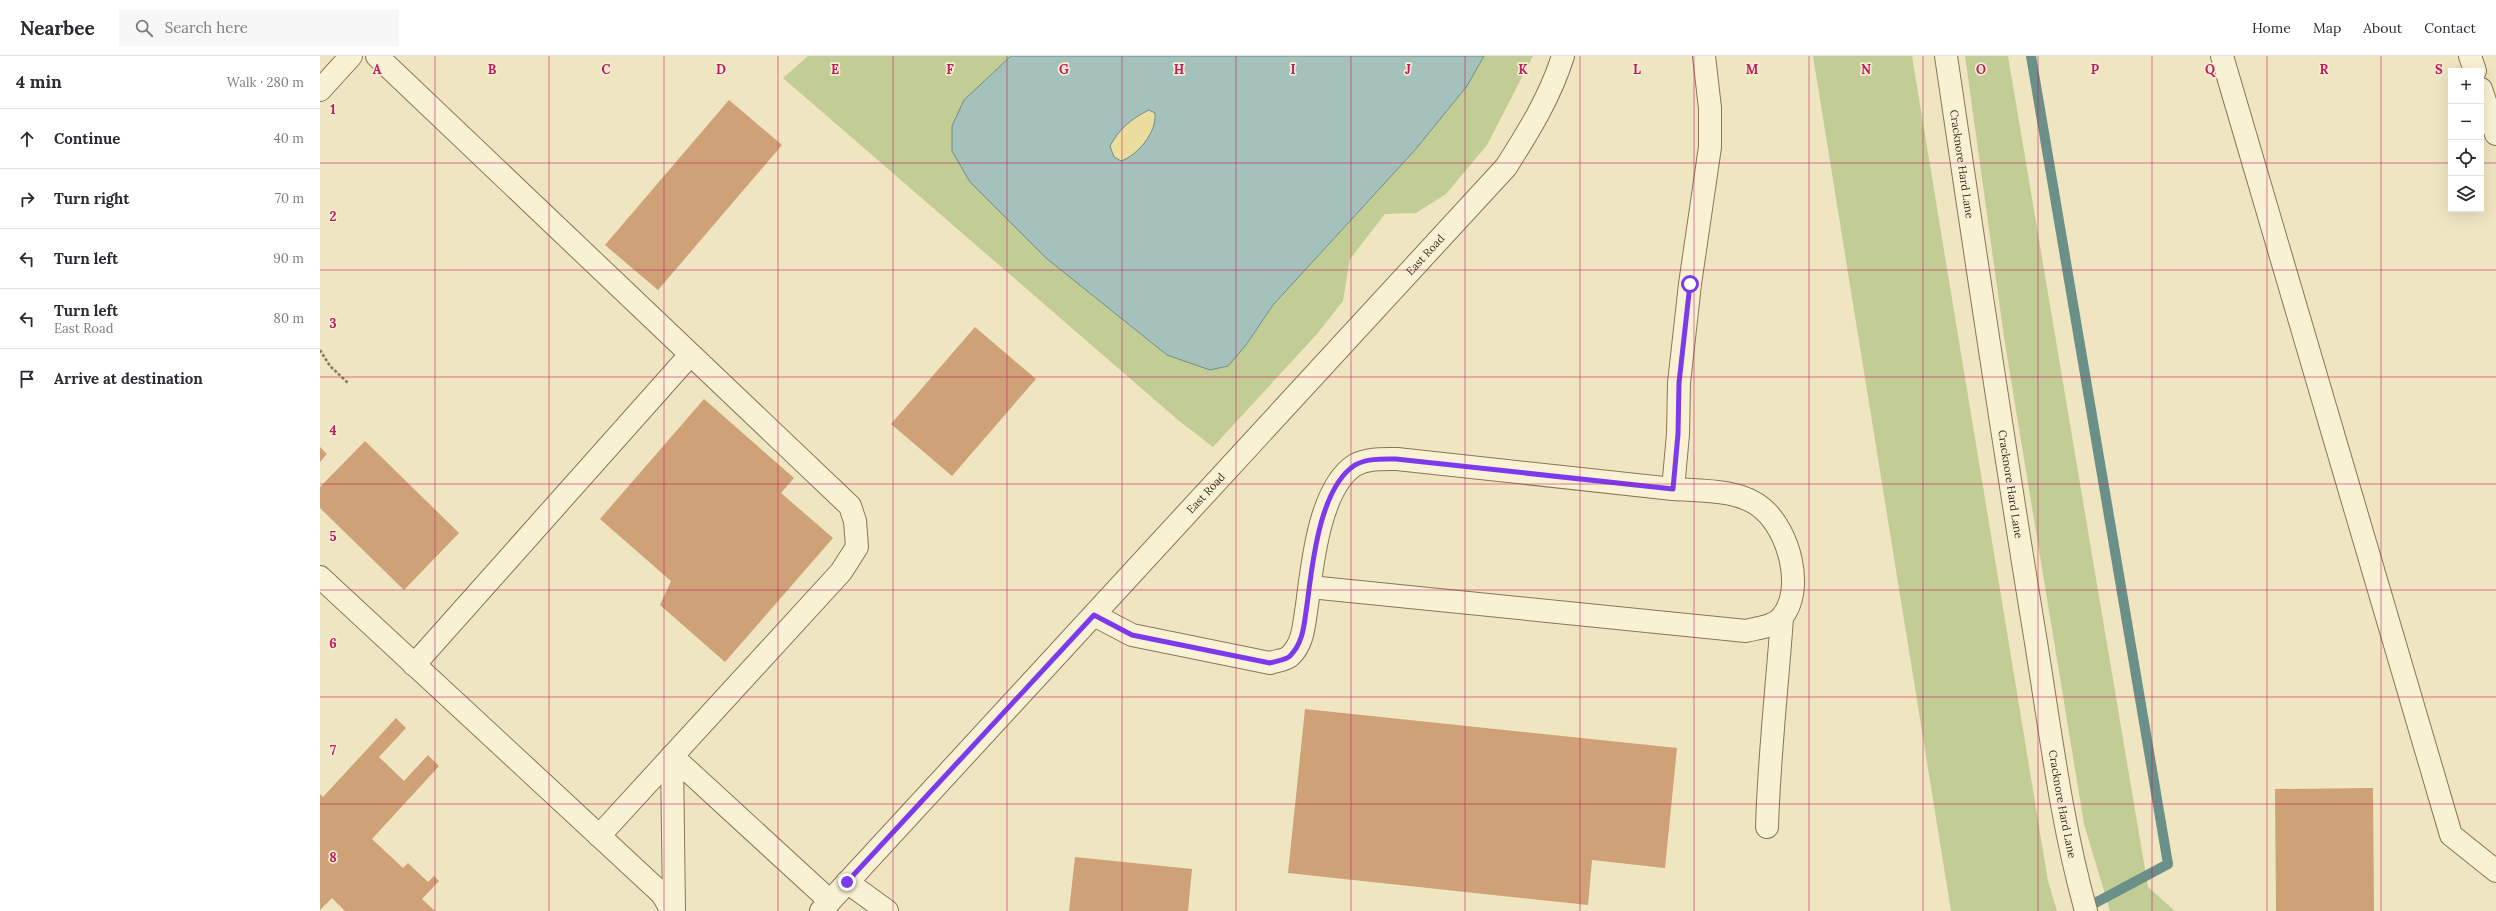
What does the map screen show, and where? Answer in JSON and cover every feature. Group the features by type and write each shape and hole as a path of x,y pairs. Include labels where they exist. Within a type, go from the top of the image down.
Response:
{"lane":[{"path":"320,90 351,56"},
{"path":"377,56 850,506 855,521 857,547 841,572 599,836"},
{"name":"East Road","path":"825,906 1506,167 1535,123 1556,78 1563,56"},
{"path":"1673,489 1678,434 1680,376 1710,147 1710,108 1704,56"},
{"name":"Cracknore Hard Lane","path":"1946,56 2000,427 2064,808 2077,877 2086,911"},
{"path":"2222,56 2451,835 2496,871"},
{"path":"2470,56 2474,68"},
{"path":"2484,98 2496,134"},
{"path":"414,665 690,355"},
{"path":"1094,615 1132,635 1270,663 1290,657 1303,635 1316,544 1325,510 1343,476 1356,465 1373,459 1396,459 1736,496 1764,509 1788,544 1793,575 1789,602 1782,618 1776,693 1768,759 1767,827"},
{"path":"320,577 662,894 673,911"},
{"path":"1310,587 1746,631 1767,626 1782,618"},
{"path":"672,756 825,906"},
{"path":"672,756 673,911"},
{"path":"847,882 887,911"}],"path":[{"path":"320,350 330,366 348,383"}],"green space":[{"path":"808,56 1011,56 964,100 1046,258 1167,355 1210,370 1246,345 1273,305 1415,150 1467,86 1484,56 1533,56 1487,145 1446,194 1416,213 1385,214 1350,259 1343,301 1317,334 1213,447 1178,420 783,78"},
{"path":"1813,56 1912,56 2048,881 2057,911 1951,911"},
{"path":"1965,56 2008,56 2148,887 2175,911 2110,911 2084,824 2004,337"}],"sand":[{"path":"1150,110 1155,113 1155,120 1150,135 1145,142 1134,154 1121,161 1114,157 1110,146 1118,134 1137,117"}],"water":[{"path":"1011,56 1484,56 1467,86 1415,150 1273,305 1246,345 1228,366 1210,370 1167,355 1046,258 970,182 952,151 952,126 964,100","holes":["1149,110 1155,113 1153,128 1150,135 1140,148 1134,154 1121,161 1114,157 1110,146 1122,129 1131,121"]}],"building":[{"path":"729,100 782,145 658,290 605,245"},
{"path":"975,327 1036,379 952,476 891,424"},
{"path":"704,399 794,478 781,493 833,538 725,662 660,605 671,581 600,519"},
{"path":"365,441 459,533 404,590 320,508 320,487"},
{"path":"320,447 327,454 320,462"},
{"path":"1305,709 1677,748 1665,868 1592,860 1588,905 1288,873"},
{"path":"396,718 406,728 379,757 404,781 428,755 439,766 372,839 403,868 408,863 428,882 434,876 439,881 422,899 435,911 345,911 332,898 320,910 320,794 323,797"},
{"path":"2373,788 2374,911 2276,911 2275,789"},
{"path":"1075,857 1192,869 1188,911 1069,911"}],"waterway":[{"path":"2031,56 2168,864 2084,909"}],"route":[{"path":"847,882 1094,615 1132,635 1270,663 1290,657 1303,635 1316,544 1325,510 1343,476 1356,465 1373,459 1396,459 1673,489 1674,462 1678,434 1679,383 1690,284"}]}
